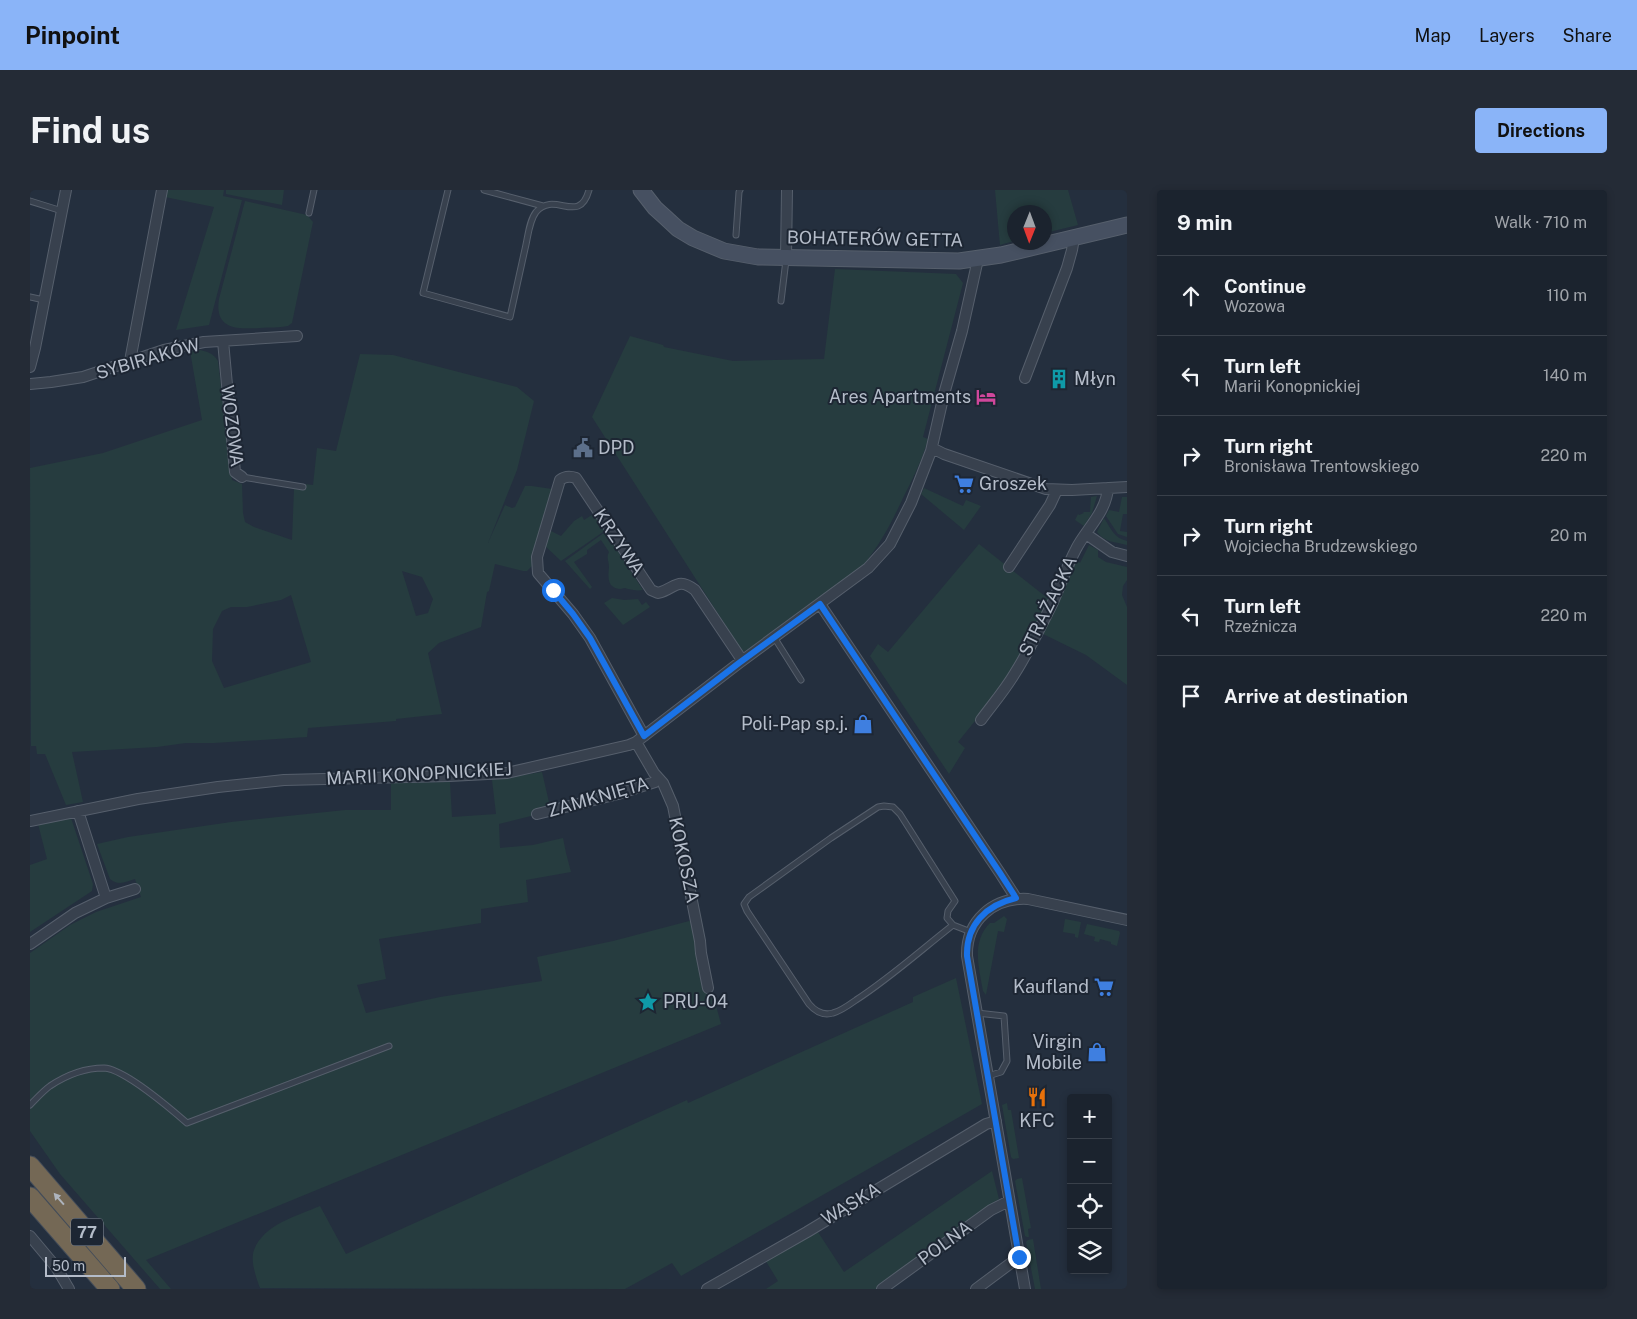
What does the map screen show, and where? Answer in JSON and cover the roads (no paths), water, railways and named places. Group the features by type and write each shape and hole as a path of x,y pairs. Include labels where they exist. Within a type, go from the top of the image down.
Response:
{"highway":[{"name":"77","path":"30,1166 136,1289"},
{"name":"77","path":"30,1197 110,1289"}],"main road":[{"name":"BOHATERÓW GETTA","path":"641,190 665,218 693,238 737,254 758,257 959,261 978,259 1127,225"}],"street":[{"path":"30,367 66,190"},
{"path":"130,361 162,190"},
{"path":"786,257 787,190"},
{"path":"1025,378 1067,268 1074,238"},
{"name":"MARII KONOPNICKIEJ","path":"30,821 138,799 218,787 284,780 507,773 629,745 640,739 742,660 868,568 890,544 912,503 932,448 978,259"},
{"name":"SYBIRAKÓW","path":"30,384 83,377 164,350 190,344 297,336"},
{"name":"WOZOWA","path":"223,341 235,472 242,477"},
{"path":"932,448 944,454 1044,488 1057,490 1127,487"},
{"name":"KRZYWA","path":"640,739 590,638 573,614 538,573 537,558 560,480 564,477 572,476 576,478 651,590 658,593 680,583 688,585 695,590 742,660"},
{"name":"STRAŻACKA","path":"981,720 1015,674 1054,600 1073,554 1106,500 1108,488"},
{"path":"1009,567 1050,505 1057,490"},
{"path":"1086,534 1112,552 1127,556"},
{"path":"820,604 1016,898"},
{"name":"KOKOSZA","path":"640,739 654,773 663,783 673,806 696,916 700,953 708,988"},
{"name":"ZAMKNIĘTA","path":"537,814 618,794 655,782 658,778"},
{"path":"78,811 106,898"},
{"path":"30,944 75,913 106,898 135,889"},
{"path":"1025,1289 966,945 975,924 982,915 1005,900 1016,898 1127,920"},
{"name":"WĄSKA","path":"707,1289 807,1232 986,1124 996,1121"},
{"name":"POLNA","path":"882,1289 991,1210 1009,1201"},
{"path":"31,1239 56,1267 69,1289"},
{"path":"976,1289 1019,1257"}],"lane":[{"path":"309,213 314,190"},
{"path":"448,190 423,293 510,317 532,220 535,213 543,206"},
{"path":"484,190 543,206 556,204 568,207 580,206 585,202 590,190"},
{"path":"736,236 740,190"},
{"path":"30,201 62,211"},
{"path":"781,302 786,257"},
{"path":"30,297 44,300"},
{"name":"WOZOWA","path":"242,477 303,487"},
{"path":"774,637 801,680"},
{"path":"953,925 868,992 840,1010 828,1014 816,1011 809,1004 744,904 746,899 831,838 878,807 888,806 897,810 900,814 955,901 948,911 947,918 953,925 971,932"},
{"path":"977,1014 1004,1016 1007,1061 1001,1072 988,1076"},
{"path":"30,1104 50,1086 77,1072 106,1068 127,1078 159,1099 187,1123 389,1046"}],"place":[{"name":"Młyn","path":"1059,379"},
{"name":"Ares Apartments","path":"986,397"},
{"name":"DPD","path":"583,448"},
{"name":"Groszek","path":"964,484"},
{"name":"Poli-Pap sp.j.","path":"863,724"},
{"name":"Kaufland","path":"1104,987"},
{"name":"PRU-04","path":"648,1002"},
{"name":"Virgin Mobile","path":"1097,1052"},
{"name":"KFC","path":"1037,1097"}]}
